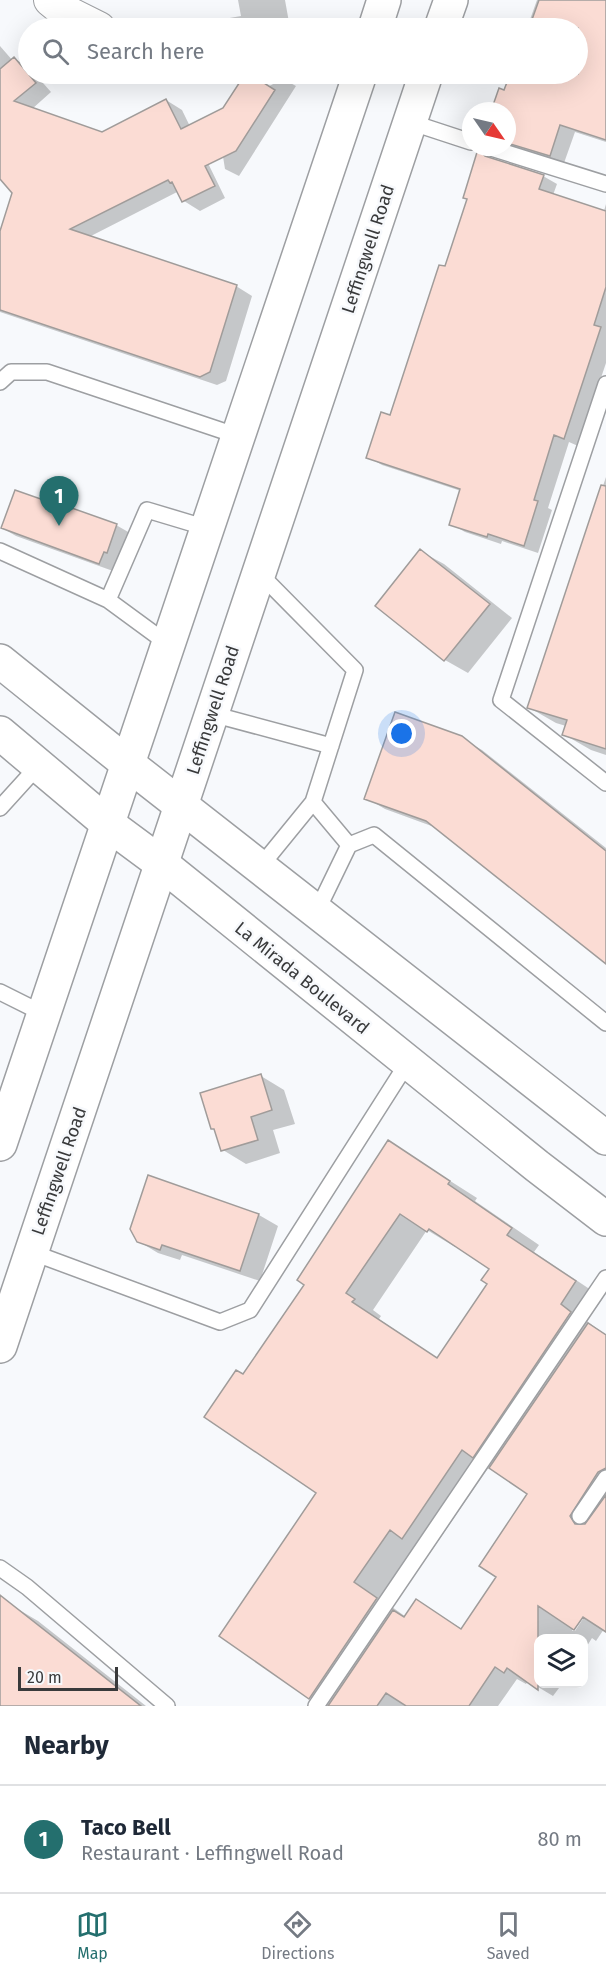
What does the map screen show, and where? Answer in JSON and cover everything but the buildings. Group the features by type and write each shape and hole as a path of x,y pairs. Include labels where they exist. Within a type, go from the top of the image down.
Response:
{"main road":[{"path":"378,18 384,0"},
{"path":"445,18 451,0"},
{"path":"0,1144 357,84"},
{"name":"Leffingwell Road","path":"0,1346 423,84"},
{"path":"0,661 181,806 606,1138"},
{"name":"La Mirada Boulevard","path":"0,733 108,824 162,864 606,1219"}],"street":[{"path":"50,0 61,9 79,18"}],"lane":[{"path":"410,122 462,139"},
{"path":"516,156 606,184"},
{"path":"0,382 11,372 47,372 238,436"},
{"path":"606,384 501,700 606,783"},
{"path":"108,600 147,510 207,528"},
{"path":"0,551 108,600 168,644"},
{"path":"259,573 356,670 313,802 260,867"},
{"path":"212,714 331,746"},
{"path":"0,808 39,765"},
{"path":"313,802 349,845"},
{"path":"317,911 349,845 374,835 606,1023"},
{"path":"0,992 44,1014"},
{"path":"32,1252 220,1322 250,1310 408,1062"},
{"path":"316,1706 606,1278"},
{"path":"580,1516 606,1478"},
{"path":"0,1568 27,1587 166,1706"}],"place":[{"name":"Taco Bell","path":"59,526"}]}
